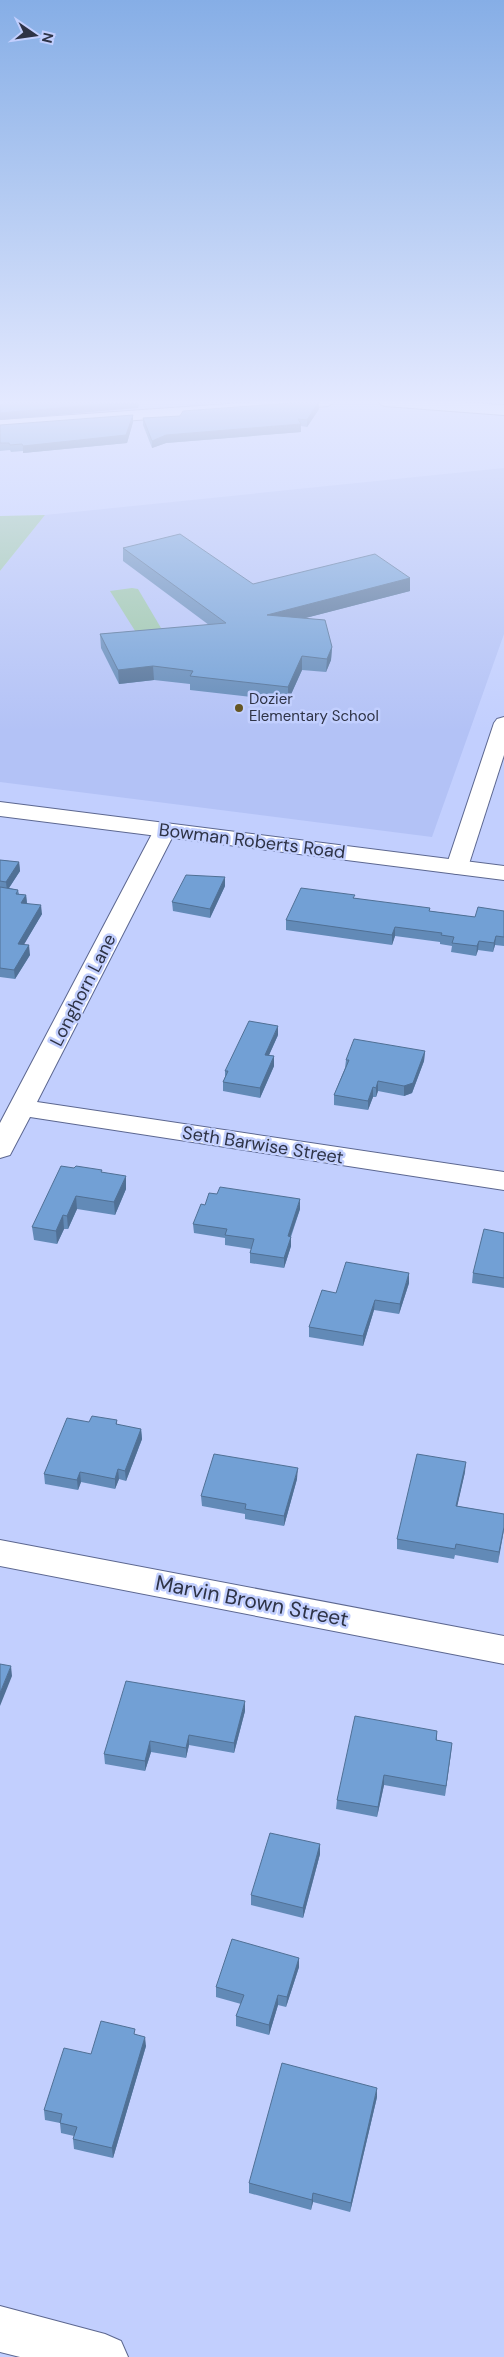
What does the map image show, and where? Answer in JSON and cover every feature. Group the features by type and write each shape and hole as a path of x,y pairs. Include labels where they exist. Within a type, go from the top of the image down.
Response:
{"street":[{"path":"457,867 504,724"},
{"name":"Bowman Roberts Road","path":"0,808 504,873"},
{"name":"Longhorn Lane","path":"0,1150 165,830"},
{"name":"Seth Barwise Street","path":"21,1108 504,1181"},
{"name":"Marvin Brown Street","path":"0,1553 504,1650"},
{"path":"0,2329 105,2357"}],"shaded area":[{"name":"Dozier Elementary School","path":"84,511 504,511 504,634 432,837 0,782 0,571 45,515"}],"green space":[{"path":"45,515 0,571 0,516"},
{"path":"138,589 161,628 153,634 137,634 110,591"}],"building":[{"path":"180,534 253,584 375,554 410,578 267,615 325,620 332,647 327,659 302,656 288,687 190,676 193,671 153,666 118,670 100,634 226,623 123,548"},
{"path":"0,860 19,862 6,882 0,881"},
{"path":"186,875 225,877 210,909 172,902"},
{"path":"0,887 18,890 16,894 26,895 21,903 41,905 18,944 29,945 14,970 0,968"},
{"path":"301,888 355,895 353,898 430,908 429,911 475,917 478,907 504,911 504,937 496,936 494,943 479,941 477,946 452,943 454,937 441,935 442,933 395,927 392,935 286,920"},
{"path":"249,1021 278,1026 265,1055 274,1056 260,1088 223,1082 228,1071 225,1071"},
{"path":"354,1039 425,1051 413,1083 404,1086 378,1081 376,1088 373,1087 368,1101 334,1095 349,1060 346,1060"},
{"path":"61,1166 102,1170 101,1172 126,1176 114,1202 76,1196 67,1216 63,1215 56,1231 32,1227"},
{"path":"220,1187 300,1199 288,1236 291,1237 284,1258 250,1253 254,1239 225,1235 227,1229 193,1224 201,1204 205,1205 209,1193 217,1194"},
{"path":"484,1229 504,1233 504,1278 473,1273"},
{"path":"346,1262 409,1273 400,1304 375,1300 363,1336 309,1327 322,1290 336,1293"},
{"path":"92,1416 117,1420 116,1424 141,1429 125,1471 118,1469 115,1479 80,1472 77,1480 44,1474 67,1418 89,1422"},
{"path":"214,1454 298,1468 284,1516 245,1509 246,1504 201,1496"},
{"path":"417,1454 466,1462 456,1506 504,1514 504,1527 499,1552 456,1544 455,1549 397,1539"},
{"path":"0,1664 11,1666 0,1693"},
{"path":"126,1681 245,1701 234,1743 189,1735 186,1748 150,1741 145,1761 104,1754"},
{"path":"355,1716 437,1731 436,1740 452,1743 446,1786 384,1775 378,1807 337,1800"},
{"path":"270,1833 320,1844 303,1908 251,1895"},
{"path":"232,1939 299,1958 287,1997 278,1995 269,2025 236,2016 244,1995 216,1987"},
{"path":"101,2021 135,2029 134,2034 145,2037 112,2148 73,2139 77,2127 60,2123 62,2114 44,2110 64,2048 91,2054"},
{"path":"282,2063 377,2088 351,2203 313,2193 312,2200 249,2183"}],"place":[{"name":"Dozier Elementary School","path":"239,708"}]}
